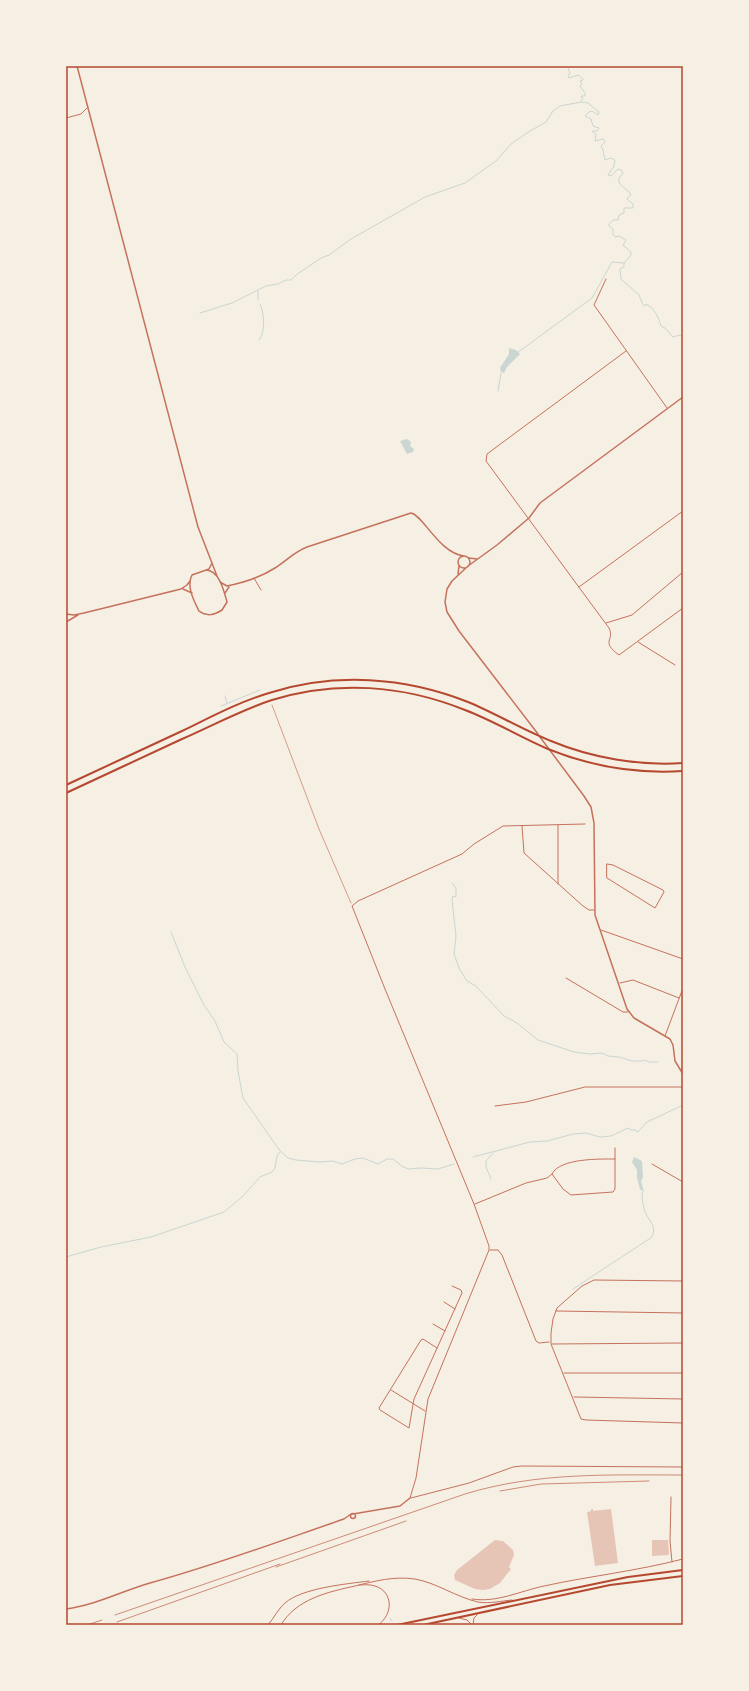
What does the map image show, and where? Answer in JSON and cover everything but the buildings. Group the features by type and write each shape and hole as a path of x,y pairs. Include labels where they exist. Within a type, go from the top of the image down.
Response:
{"highway":[{"path":"66,784 257,697 293,686 345,680 395,682 442,693 484,709 550,741 590,754 638,762 683,763"},
{"path":"66,793 260,704 306,692 345,688 394,690 440,700 481,716 547,748 588,762 637,770 683,771"},
{"path":"396,1625 628,1577 683,1570"},
{"path":"423,1625 610,1585 682,1576"}],"street":[{"path":"77,66 198,527 220,582 226,602 224,608 220,612 211,615 199,611 192,593 190,581"},
{"path":"66,118 81,114 88,106"},
{"path":"606,279 594,305 667,409"},
{"path":"626,351 487,454 486,461 606,623 611,632 609,645 619,655 683,608"},
{"path":"683,397 540,503 529,518 479,559 468,566 449,586 445,597 445,608 448,616 589,803 594,816 595,910 618,984 628,1012 634,1018 665,1036 672,1042 675,1061 683,1074"},
{"path":"579,588 683,511"},
{"path":"220,582 225,586 253,578 270,571 294,553 307,547 411,513 417,516 435,537 454,553 474,560 479,559"},
{"path":"454,553 460,570 458,576"},
{"path":"458,563 460,558 464,556"},
{"path":"468,557 470,561 468,566"},
{"path":"66,614 74,615 84,613 181,589 187,585 196,573 211,567 212,561"},
{"path":"458,563 462,567 468,566"},
{"path":"206,570 212,571 217,576"},
{"path":"606,623 632,615 683,572"},
{"path":"253,578 260,590"},
{"path":"224,595 226,589 230,585"},
{"path":"181,589 188,590 192,593"},
{"path":"66,622 84,613"},
{"path":"638,642 674,665"},
{"path":"558,824 558,884"},
{"path":"410,1498 416,1478 430,1393 489,1250 488,1240 474,1204 352,908 353,905 376,893 462,854 474,844 503,826 585,824"},
{"path":"522,825 524,853 586,908 595,910"},
{"path":"607,864 613,865 664,891 656,908 643,902 606,877 607,864"},
{"path":"600,930 683,959"},
{"path":"566,978 623,1012 628,1012"},
{"path":"618,984 633,980 679,998"},
{"path":"665,1036 683,988"},
{"path":"495,1106 526,1102 585,1087 683,1087"},
{"path":"552,1174 563,1189 571,1195 612,1192 615,1189 615,1148"},
{"path":"474,1204 526,1183 547,1178 554,1170 575,1161 600,1158 615,1159"},
{"path":"652,1164 683,1182"},
{"path":"489,1250 498,1250 502,1255 536,1341 540,1343 550,1342"},
{"path":"683,1281 594,1280 582,1286 560,1304 555,1312 550,1342 564,1374 579,1416 586,1420 683,1423"},
{"path":"437,1348 423,1339 421,1340 380,1410 409,1428 414,1399 462,1293 461,1290 452,1286"},
{"path":"444,1302 455,1309"},
{"path":"555,1312 683,1312"},
{"path":"433,1324 445,1331"},
{"path":"551,1344 683,1344"},
{"path":"564,1374 683,1374"},
{"path":"391,1390 426,1411"},
{"path":"573,1397 683,1399"},
{"path":"344,1519 352,1514 400,1506 410,1498 455,1487 522,1466 683,1467"},
{"path":"671,1497 670,1541 672,1562"},
{"path":"66,1609 79,1607 218,1562 344,1519 353,1518 362,1513"},
{"path":"352,1514 350,1517 353,1518"},
{"path":"352,1514 355,1515 353,1518"},
{"path":"470,1599 487,1601 527,1590 683,1559"},
{"path":"268,1625 286,1602 304,1592 373,1580 398,1578 416,1579 439,1586 470,1599 486,1602 516,1600"},
{"path":"281,1625 288,1616 306,1602 327,1593 373,1580"},
{"path":"356,1585 375,1586 384,1591 388,1597 390,1606 388,1614 378,1625"},
{"path":"459,1618 467,1620 472,1625 474,1618 478,1614"}],"path":[{"path":"272,705 319,829 342,884 353,905"}],"shaded area":[{"path":"509,348 516,350 520,354 507,367 504,373 501,372 500,368 509,354"},
{"path":"407,439 411,442 410,446 414,449 413,452 407,454 400,441"},
{"path":"634,1157 642,1161 643,1177 641,1181 644,1192 640,1189 637,1178 637,1170 632,1162"}],"waterway":[{"path":"569,66 569,78 578,75 583,79 580,81 582,84 580,86 585,93 585,96 581,96 583,99 581,101"},
{"path":"200,313 232,303 266,286 291,280 296,275 321,258 329,255 351,239 425,197 465,183 496,161 511,144 546,122 553,111 560,106 581,102 588,103 599,112 598,115 592,111 585,116 591,119 593,126 599,128 597,131 592,131 596,134 595,141 603,139 605,142 601,146 605,160 611,158 615,160 614,166 608,175 611,176 618,169 621,170 623,173 619,178 619,183 631,194 627,199 633,204 633,208 624,208 624,213 619,215 618,220 613,220 609,224 609,226 613,229 613,234 615,237 619,236 626,240 623,245 631,252 631,255 624,263 624,267 620,269 621,279 639,295 643,305 645,306 646,304 652,308 658,317 661,326 665,328 673,337 680,335 683,338"},
{"path":"517,353 592,298 612,262 624,263"},
{"path":"258,291 258,300"},
{"path":"259,340 263,333 264,322 260,304"},
{"path":"498,391 501,373"},
{"path":"221,706 260,690"},
{"path":"225,696 227,703"},
{"path":"452,883 456,888 456,897 453,896 452,900 456,936 454,954 459,968 467,981 476,986 504,1016 517,1023 538,1040 574,1052 590,1054 602,1053 608,1056 619,1057 632,1061 645,1060 649,1062 658,1062"},
{"path":"171,932 185,967 204,1005 215,1021 224,1042 237,1054 238,1071 243,1098 280,1151 288,1158 319,1162 333,1161 342,1164 355,1159 363,1158 378,1164 387,1159 393,1159 403,1167 409,1169 438,1169 454,1164"},
{"path":"473,1157 530,1142 547,1141 573,1134 586,1133 600,1137 611,1136 628,1128 638,1132 647,1122 683,1105"},
{"path":"66,1257 101,1247 151,1237 224,1212 242,1197 260,1177 272,1172 275,1168 277,1156 280,1152"},
{"path":"491,1179 486,1167 486,1161 493,1153"},
{"path":"573,1289 652,1237 654,1230 644,1209 642,1192"}],"railway":[{"path":"115,1615 465,1494 492,1487 546,1478 573,1476 683,1475"},
{"path":"500,1491 541,1484 649,1481"},
{"path":"276,1567 406,1521"},
{"path":"117,1622 280,1564"},
{"path":"87,1625 102,1620"}]}
